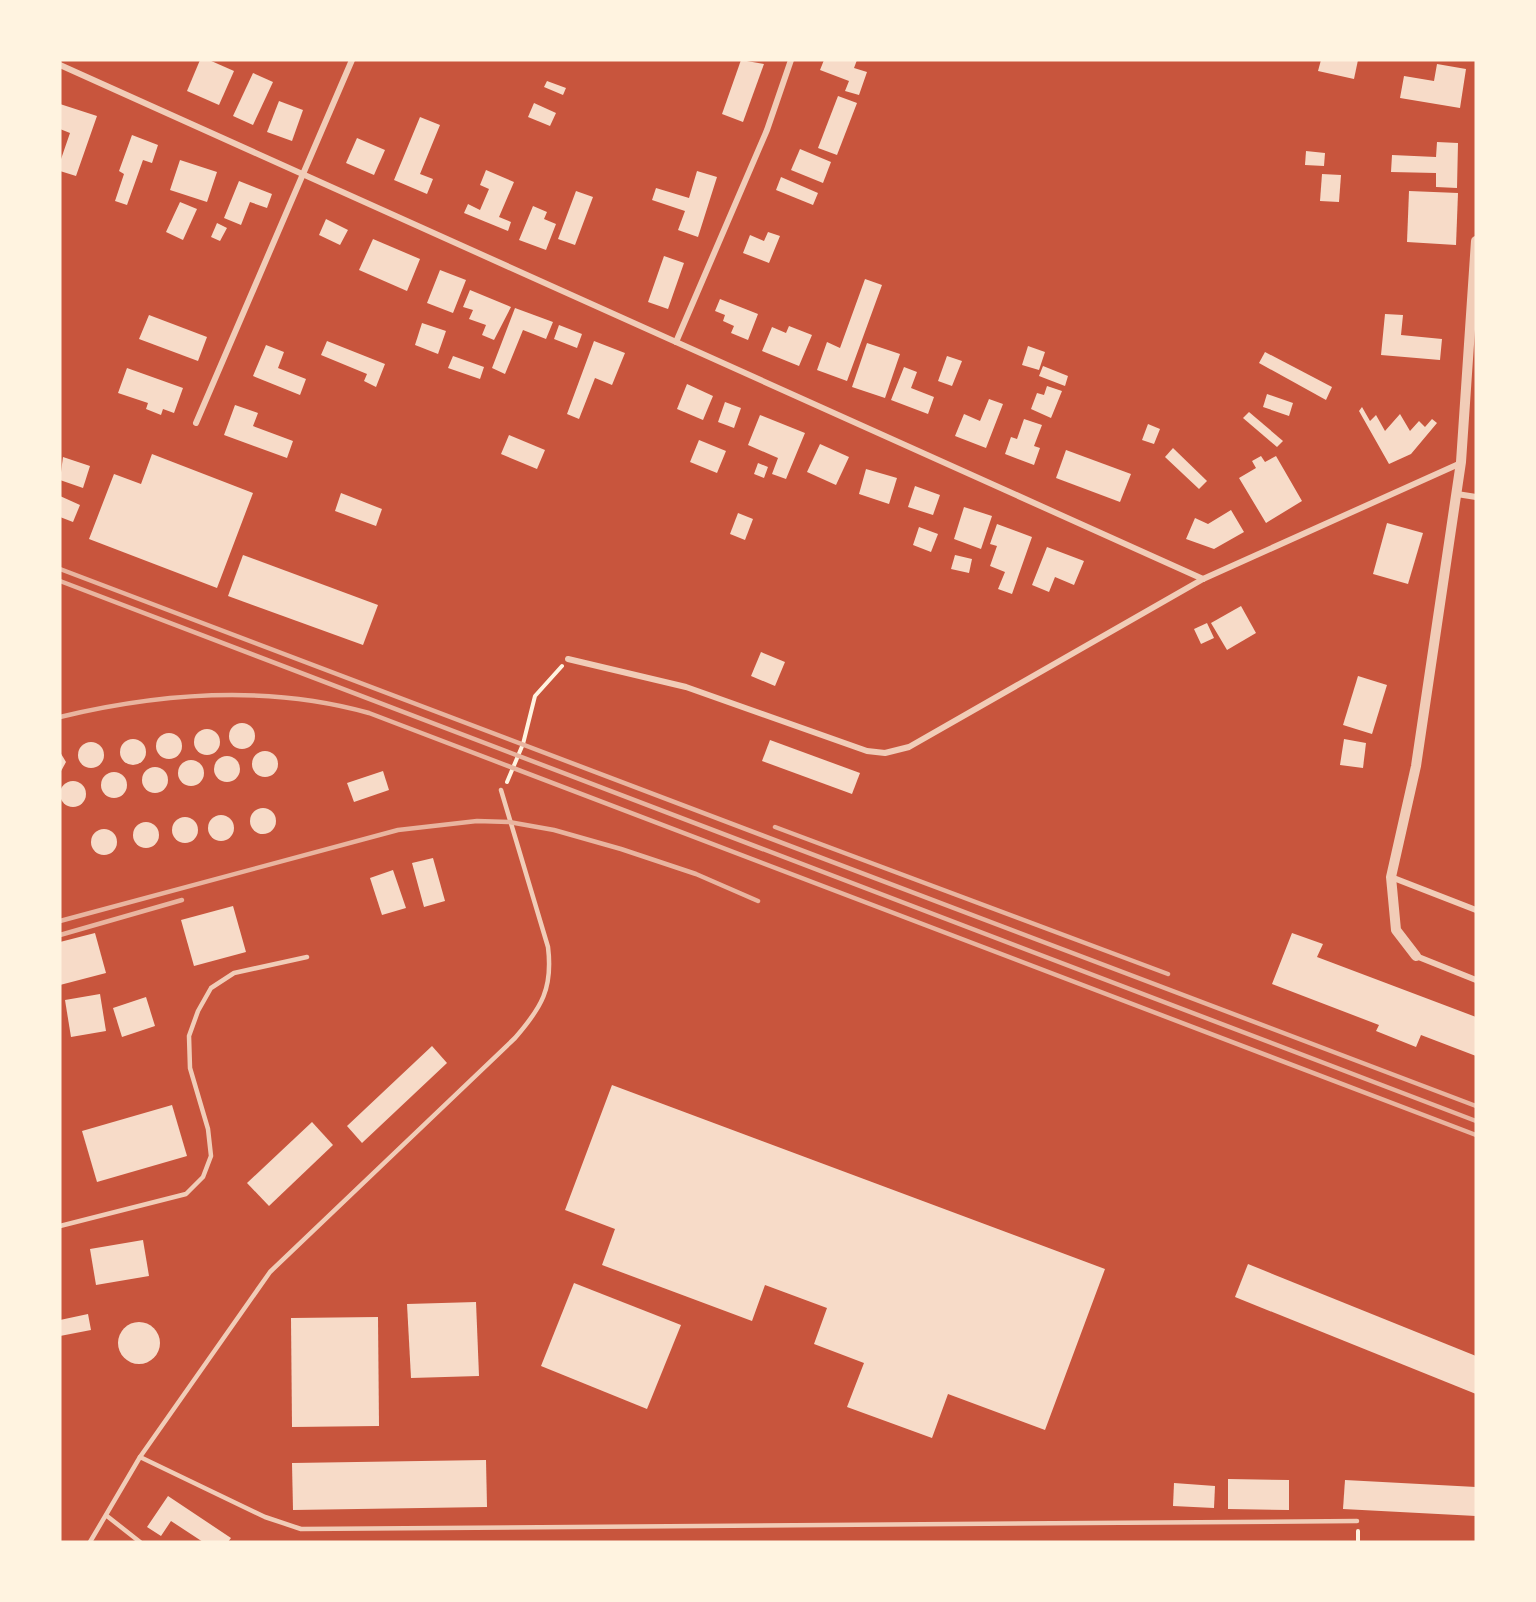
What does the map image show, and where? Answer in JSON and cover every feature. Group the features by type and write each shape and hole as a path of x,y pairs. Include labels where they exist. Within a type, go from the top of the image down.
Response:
{"street":[{"path":"196,423 352,60"},
{"path":"676,342 767,130 791,60"},
{"path":"60,66 1203,579"},
{"path":"1476,241 1457,494 1416,766 1391,877 1396,930 1416,956 1476,980"},
{"path":"568,659 686,687 867,751 885,753 909,747 1203,579 1461,462"},
{"path":"1457,494 1476,496"},
{"path":"1391,877 1476,910"}],"lane":[{"path":"90,1542 140,1457 270,1272 515,1038 540,1006 549,986 551,971 548,947 501,790"},
{"path":"60,1226 186,1194 203,1177 212,1156 208,1129 190,1068 189,1036 198,1011 211,987 234,973 307,957"},
{"path":"140,1457 265,1517 302,1529 1358,1521"},
{"path":"107,1516 140,1542"}],"path":[{"path":"501,790 523,744 535,696 568,659"}],"building":[{"path":"200,60 209,60 234,71 219,105 187,91"},
{"path":"741,60 764,64 743,122 722,114"},
{"path":"824,60 857,60 854,68 867,72 859,95 845,91 849,81 820,70"},
{"path":"1321,60 1358,60 1354,79 1318,71"},
{"path":"1437,64 1466,69 1460,108 1400,98 1404,76 1434,81"},
{"path":"253,73 273,82 253,125 233,116"},
{"path":"547,81 566,88 563,95 544,87"},
{"path":"838,96 857,103 837,155 818,148"},
{"path":"279,101 303,110 292,141 267,132"},
{"path":"534,103 556,113 550,126 528,117"},
{"path":"60,104 97,116 76,176 60,171 60,162 70,133 60,129"},
{"path":"420,117 440,125 420,174 433,179 427,194 394,180"},
{"path":"132,135 158,145 152,163 143,160 127,205 115,201 124,174 119,171"},
{"path":"357,138 385,150 374,175 346,163"},
{"path":"1437,142 1458,143 1457,188 1436,187 1436,173 1391,172 1392,155 1436,157"},
{"path":"800,149 831,162 823,183 791,170"},
{"path":"1306,151 1325,153 1324,166 1305,165"},
{"path":"180,160 217,172 207,202 170,190"},
{"path":"486,170 514,182 499,217 511,222 508,231 464,213 468,204 480,210 489,189 480,185"},
{"path":"697,171 717,177 698,237 678,230 685,211 652,200 656,188 689,198"},
{"path":"1322,174 1341,175 1339,202 1320,201"},
{"path":"781,177 818,193 813,205 776,190"},
{"path":"239,181 272,194 267,208 250,202 241,225 224,218"},
{"path":"576,191 593,197 575,245 558,239"},
{"path":"1409,191 1458,193 1456,245 1407,242"},
{"path":"180,202 197,209 183,240 166,232"},
{"path":"533,206 547,212 544,219 556,224 546,250 519,240"},
{"path":"326,219 348,230 340,245 319,235"},
{"path":"217,223 227,228 220,241 211,237"},
{"path":"768,232 780,236 769,263 743,253 750,235 764,241"},
{"path":"373,239 420,259 407,291 359,270"},
{"path":"664,256 684,263 668,309 648,302"},
{"path":"440,270 466,280 453,313 427,303"},
{"path":"865,279 882,285 847,381 817,370 827,342 840,348"},
{"path":"470,290 511,307 494,340 482,335 486,325 469,319 473,310 463,307"},
{"path":"720,299 758,314 748,340 731,333 734,326 723,321 725,315 715,311"},
{"path":"515,308 553,322 546,339 523,330 505,374 492,368"},
{"path":"1385,314 1403,315 1401,335 1442,339 1440,360 1381,355"},
{"path":"149,315 207,337 198,361 139,339"},
{"path":"422,323 446,331 438,354 415,345"},
{"path":"559,325 582,334 577,348 554,339"},
{"path":"789,326 812,335 799,366 762,351 772,327 786,333"},
{"path":"327,341 385,364 376,387 364,381 367,374 321,355"},
{"path":"594,341 625,353 612,385 595,378 579,419 567,414"},
{"path":"867,343 900,354 885,398 852,387"},
{"path":"266,345 284,352 278,368 306,379 300,395 253,376"},
{"path":"1028,346 1045,352 1039,370 1022,365"},
{"path":"1265,352 1332,387 1326,400 1259,363"},
{"path":"453,356 484,367 480,379 448,368"},
{"path":"947,356 962,361 952,386 938,381"},
{"path":"1043,366 1068,376 1065,386 1039,376"},
{"path":"904,367 917,372 911,388 934,397 928,414 891,400"},
{"path":"127,368 183,388 174,413 163,409 161,415 146,409 148,403 118,393"},
{"path":"687,384 713,396 703,420 677,409"},
{"path":"1047,386 1062,391 1051,418 1031,409 1037,393 1044,395"},
{"path":"1267,394 1293,403 1289,416 1263,407"},
{"path":"989,399 1003,404 986,448 955,436 964,414 980,421"},
{"path":"725,402 741,408 734,428 718,422"},
{"path":"235,405 258,413 253,426 293,441 287,458 224,435"},
{"path":"1362,407 1370,421 1376,415 1385,431 1400,414 1410,431 1419,421 1425,427 1432,419 1437,423 1411,454 1389,464 1359,411"},
{"path":"1249,412 1283,441 1277,447 1243,418"},
{"path":"760,415 805,433 786,479 772,474 778,458 748,445"},
{"path":"1024,419 1042,425 1034,446 1040,448 1034,465 1005,454 1011,437 1017,439"},
{"path":"1148,424 1160,429 1154,444 1142,440"},
{"path":"509,435 545,450 537,469 501,454"},
{"path":"699,440 726,451 717,473 690,462"},
{"path":"820,444 849,457 836,485 807,472"},
{"path":"1173,448 1207,481 1199,489 1165,457"},
{"path":"1066,450 1131,474 1120,502 1056,478"},
{"path":"152,454 253,493 217,588 89,539 114,474 141,484"},
{"path":"1261,456 1265,462 1276,456 1302,501 1266,523 1239,478 1256,468 1252,461"},
{"path":"63,457 90,466 83,488 60,480"},
{"path":"758,463 768,467 764,478 754,474"},
{"path":"866,469 897,478 889,504 859,494"},
{"path":"915,486 940,495 933,515 908,507"},
{"path":"341,493 382,509 376,526 335,511"},
{"path":"60,496 80,505 73,522 60,517"},
{"path":"964,507 992,516 981,549 954,539"},
{"path":"1231,510 1244,532 1214,549 1186,539 1195,518 1208,524"},
{"path":"738,513 753,519 745,540 730,534"},
{"path":"1387,523 1423,533 1408,584 1373,574"},
{"path":"997,524 1032,537 1012,594 998,589 1005,572 990,566 997,546 990,544"},
{"path":"919,527 938,534 931,552 913,545"},
{"path":"1047,547 1084,561 1074,585 1055,577 1049,592 1032,585"},
{"path":"243,555 378,605 363,645 228,596"},
{"path":"955,555 972,559 969,573 951,569"},
{"path":"1241,606 1256,633 1227,650 1211,623"},
{"path":"1207,623 1214,638 1201,644 1194,629"},
{"path":"761,652 785,662 775,686 751,676"},
{"path":"1358,676 1387,685 1372,734 1343,725"},
{"path":"242,723 251,727 255,736 251,745 242,749 233,745 229,736 233,727"},
{"path":"207,729 216,733 220,742 216,751 207,755 198,751 194,742 198,733"},
{"path":"169,733 178,737 182,746 178,755 169,759 160,755 156,746 160,737"},
{"path":"133,739 142,743 146,752 142,761 133,765 124,761 120,752 124,743"},
{"path":"1344,739 1366,743 1363,768 1340,765"},
{"path":"770,740 860,773 852,794 762,761"},
{"path":"91,742 100,746 104,755 100,764 91,768 82,764 78,755 82,746"},
{"path":"265,751 274,755 278,764 274,773 265,777 256,773 252,764 256,755"},
{"path":"60,752 66,762 60,773"},
{"path":"227,756 236,760 240,769 236,778 227,782 218,778 214,769 218,760"},
{"path":"191,760 200,764 204,773 200,782 191,786 182,782 178,773 182,764"},
{"path":"155,767 164,771 168,780 164,789 155,793 146,789 142,780 146,771"},
{"path":"383,771 389,790 354,802 347,783"},
{"path":"114,772 123,776 127,785 123,794 114,798 105,794 101,785 105,776"},
{"path":"73,781 82,785 86,794 82,803 73,807 64,803 60,794 64,785"},
{"path":"263,808 272,812 276,821 272,830 263,834 254,830 250,821 254,812"},
{"path":"221,815 230,819 234,828 230,837 221,841 212,837 208,828 212,819"},
{"path":"185,817 194,821 198,830 194,839 185,843 176,839 172,830 176,821"},
{"path":"146,822 155,826 159,835 155,844 146,848 137,844 133,835 137,826"},
{"path":"104,829 113,833 117,842 113,851 104,855 95,851 91,842 95,833"},
{"path":"433,858 445,901 424,907 412,863"},
{"path":"393,870 406,908 382,915 370,878"},
{"path":"233,906 246,952 194,966 181,920"},
{"path":"95,933 106,973 60,985 60,942"},
{"path":"1292,933 1323,944 1317,957 1476,1017 1476,1056 1421,1035 1416,1047 1376,1031 1379,1025 1272,984"},
{"path":"100,994 106,1031 71,1037 65,1000"},
{"path":"146,997 155,1026 122,1037 113,1008"},
{"path":"432,1046 447,1063 362,1143 347,1126"},
{"path":"612,1085 1105,1269 1045,1430 948,1394 932,1438 847,1407 864,1363 814,1344 827,1308 765,1285 752,1321 602,1265 615,1229 565,1210"},
{"path":"172,1105 187,1156 97,1182 82,1131"},
{"path":"312,1122 333,1145 269,1206 247,1183"},
{"path":"143,1240 149,1276 96,1285 90,1249"},
{"path":"1248,1264 1476,1356 1476,1394 1235,1297"},
{"path":"574,1283 681,1325 647,1409 541,1366"},
{"path":"476,1302 479,1376 411,1378 407,1304"},
{"path":"88,1314 91,1330 60,1336 60,1320"},
{"path":"378,1317 379,1426 292,1427 291,1318"},
{"path":"139,1322 154,1328 160,1343 154,1358 139,1364 124,1358 118,1343 124,1328"},
{"path":"486,1460 487,1507 293,1510 292,1463"},
{"path":"1228,1479 1289,1480 1289,1510 1228,1509"},
{"path":"1345,1480 1476,1487 1476,1516 1343,1509"},
{"path":"1174,1483 1215,1486 1214,1508 1173,1506"},
{"path":"168,1496 231,1538 228,1542 203,1542 171,1521 161,1536 147,1527"}],"railway":[{"path":"60,569 1476,1106"},
{"path":"60,581 1476,1121"},
{"path":"60,717 136,702 214,696 293,698 369,713 1476,1135"},
{"path":"60,921 398,830 477,821 509,822 554,830 621,849 696,874 758,901"},
{"path":"775,827 1168,974"},
{"path":"60,935 182,900"}]}
